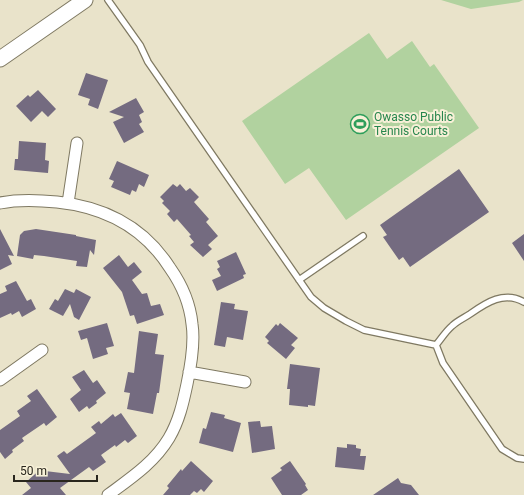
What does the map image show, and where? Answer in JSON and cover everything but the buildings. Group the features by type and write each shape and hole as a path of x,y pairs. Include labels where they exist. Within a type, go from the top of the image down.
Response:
{"main road":[{"path":"0,59 85,0"}],"street":[{"path":"68,203 77,143"},
{"path":"0,203 30,200 68,203 107,214 128,225 149,241 166,262 177,278 190,310 193,341 190,372 178,422 169,438 150,462 138,473 108,495"},
{"path":"0,380 42,350"},
{"path":"190,372 245,382"}],"lane":[{"path":"108,0 140,45 148,62 311,297 324,308 364,330 436,345"},
{"path":"299,280 363,236"},
{"path":"436,345 451,326 482,305 502,297 512,297 524,302"},
{"path":"436,345 443,363 502,448 517,458 524,459"}],"green space":[{"path":"441,0 523,0 519,2 471,9"},
{"name":"Owasso Public Tennis Courts","path":"369,33 387,59 412,41 430,67 434,64 479,128 346,220 309,168 285,184 242,121"}],"place":[{"name":"Owasso Public Tennis Courts","path":"360,124"}]}
